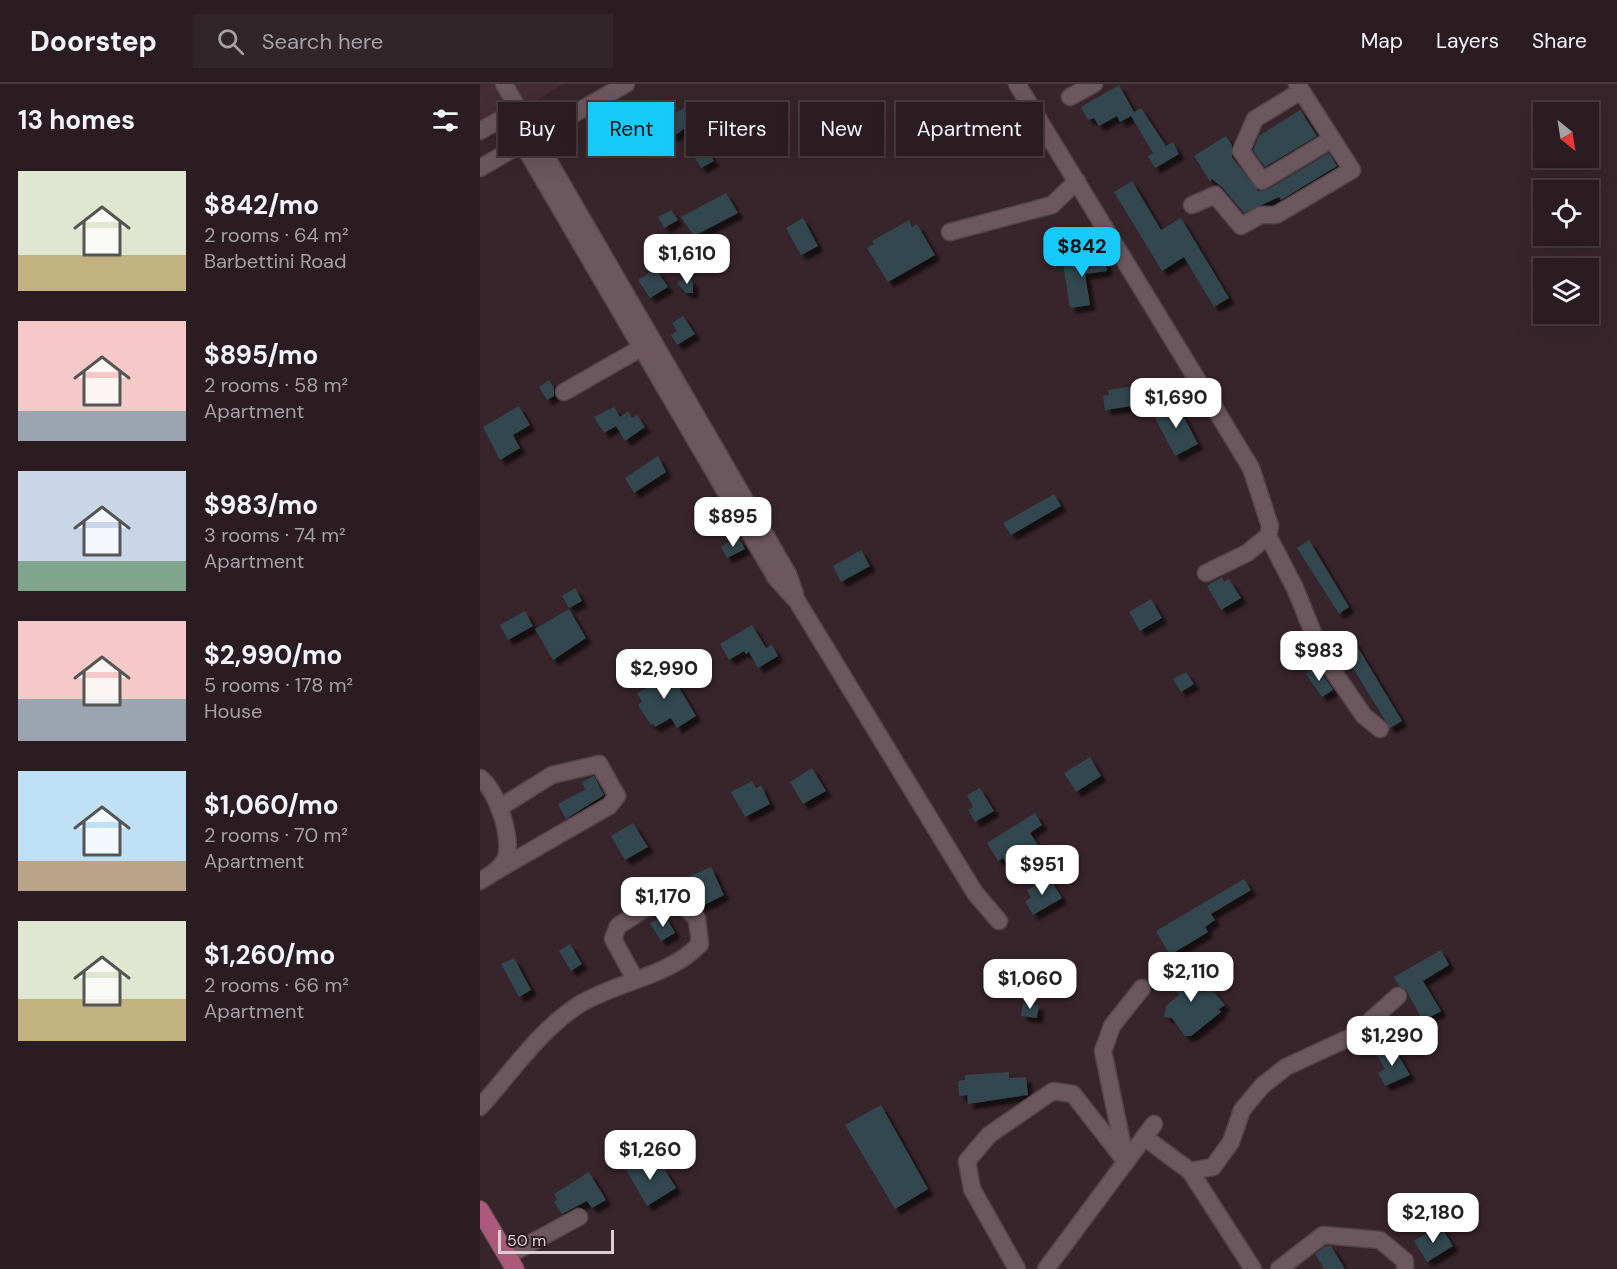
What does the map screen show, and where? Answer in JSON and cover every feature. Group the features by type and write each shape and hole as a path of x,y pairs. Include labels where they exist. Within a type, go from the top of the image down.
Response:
{"main road":[{"path":"480,1210 511,1263"}],"street":[{"path":"504,84 514,102"},
{"path":"576,113 626,84"},
{"path":"1017,84 1251,468 1270,526 1268,536 1295,588 1322,655 1349,691 1364,716 1380,729"},
{"path":"1070,97 1094,84"},
{"path":"1192,205 1215,195 1241,226 1261,215 1276,215 1352,170 1299,87 1255,119 1241,151 1262,181 1332,139"},
{"path":"480,131 498,121"},
{"path":"480,168 501,156"},
{"path":"537,156 640,348 776,578 797,601 975,893 999,921"},
{"path":"538,156 788,574 797,601"},
{"path":"950,232 1052,205 1077,181"},
{"path":"564,392 640,348"},
{"path":"1206,573 1247,553 1268,536"},
{"path":"480,881 609,806 617,796 599,764 552,776 499,808"},
{"path":"480,778 487,783 505,821 506,858 496,871"},
{"path":"480,1107 528,1050 580,1004 672,965 690,954 700,944 697,919 676,898 663,897 618,926 613,939 635,979"},
{"path":"1126,1162 1103,1051 1112,1026 1142,988"},
{"path":"1190,1171 1213,1167 1231,1142 1242,1110 1262,1086 1286,1067 1353,1036 1398,996"},
{"path":"1017,1269 972,1189 967,1161 990,1135 1053,1091 1073,1094 1126,1162"},
{"path":"1046,1269 1149,1131 1190,1171 1253,1269"},
{"path":"511,1263 579,1217"},
{"path":"1280,1269 1323,1235 1380,1240 1405,1261 1405,1269"}],"shaded area":[{"path":"480,84 564,84 533,102 498,102 498,122 480,133"}],"building":[{"path":"1119,85 1134,112 1141,108 1166,146 1173,142 1179,154 1155,168 1148,156 1153,153 1131,116 1120,122 1117,116 1099,126 1094,118 1088,120 1081,107"},
{"path":"686,107 686,127 674,136 674,114"},
{"path":"1300,110 1317,136 1265,167 1253,150 1259,136"},
{"path":"1226,136 1232,145 1232,157 1258,191 1267,190 1329,153 1337,166 1281,200 1279,197 1244,213 1223,188 1212,179 1210,181 1194,156"},
{"path":"694,156 711,156 714,161 701,168"},
{"path":"1132,181 1161,230 1181,218 1229,298 1214,307 1184,257 1162,271 1114,192"},
{"path":"726,193 738,213 694,236 681,217"},
{"path":"671,210 678,220 664,228 658,217"},
{"path":"803,218 818,246 801,255 786,228"},
{"path":"909,220 912,227 917,224 935,255 888,282 867,248 874,244 872,241"},
{"path":"1104,252 1107,271 1085,274 1090,305 1070,308 1063,263 1090,259 1089,257"},
{"path":"656,269 668,287 650,298 638,280"},
{"path":"686,277 693,282 693,293 686,293 677,283"},
{"path":"683,316 695,334 677,345 671,335 677,331 672,323"},
{"path":"549,380 554,388 554,396 547,400 539,387"},
{"path":"1129,387 1132,406 1105,410 1103,396 1109,395 1108,390"},
{"path":"1176,402 1198,444 1175,456 1153,414"},
{"path":"519,406 530,425 513,435 520,448 500,460 483,427"},
{"path":"614,407 620,417 628,411 632,418 637,415 645,427 625,441 616,426 604,433 594,417"},
{"path":"658,456 666,472 634,493 625,478"},
{"path":"1054,494 1061,506 1011,535 1003,523"},
{"path":"738,537 745,549 727,558 721,547"},
{"path":"1309,540 1349,607 1339,614 1297,548"},
{"path":"861,550 870,566 841,582 833,566"},
{"path":"1222,577 1224,582 1229,579 1241,598 1221,610 1207,586"},
{"path":"575,588 582,601 569,608 562,596"},
{"path":"1151,599 1162,618 1140,631 1129,612"},
{"path":"569,609 586,638 553,660 535,629"},
{"path":"525,611 533,626 508,640 500,625"},
{"path":"752,625 766,648 772,645 778,656 758,668 749,652 746,654 744,651 729,660 720,644"},
{"path":"1354,641 1402,721 1390,728 1341,649"},
{"path":"666,666 696,716 677,728 671,718 655,727 651,725 638,705 642,702 637,693 646,688 641,680"},
{"path":"1317,666 1333,690 1322,697 1306,674"},
{"path":"1186,672 1194,684 1181,692 1173,679"},
{"path":"1090,757 1101,776 1076,792 1064,773"},
{"path":"812,768 826,791 803,804 790,782"},
{"path":"594,776 604,795 566,819 558,804 585,790 582,782"},
{"path":"752,781 756,788 761,785 770,804 745,817 731,792"},
{"path":"980,788 994,811 975,822 968,810 973,807 967,795"},
{"path":"1035,813 1042,825 1030,833 1038,845 1007,865 1003,858 998,861 987,843"},
{"path":"633,823 648,847 625,860 611,836"},
{"path":"711,867 724,895 700,907 686,878"},
{"path":"1049,877 1062,898 1033,915 1025,901 1031,898 1027,890"},
{"path":"1244,879 1251,890 1211,914 1215,920 1205,927 1208,932 1170,955 1156,931"},
{"path":"665,915 675,933 661,941 650,923"},
{"path":"570,944 582,964 571,971 559,951"},
{"path":"1441,950 1449,965 1423,981 1441,1011 1423,1021 1406,990 1399,986 1394,977"},
{"path":"514,958 531,990 519,997 501,964"},
{"path":"1180,964 1203,993 1210,987 1225,1005 1219,1009 1221,1012 1191,1036 1185,1036 1172,1018 1164,1017 1166,1006 1179,995 1164,977"},
{"path":"1023,1003 1039,1005 1037,1018 1021,1016"},
{"path":"1393,1046 1410,1075 1385,1086 1378,1073 1385,1069 1377,1055"},
{"path":"1009,1072 1009,1078 1026,1077 1028,1095 968,1104 967,1095 959,1096 958,1081 965,1080 965,1075"},
{"path":"881,1105 928,1189 895,1209 845,1125"},
{"path":"643,1157 652,1173 663,1167 676,1188 647,1206 625,1168"},
{"path":"589,1172 606,1200 592,1208 587,1201 562,1214 554,1202 557,1200 554,1194"},
{"path":"1440,1225 1453,1246 1427,1262 1414,1241"},
{"path":"1326,1246 1331,1246 1345,1269 1324,1269 1315,1254"}]}
